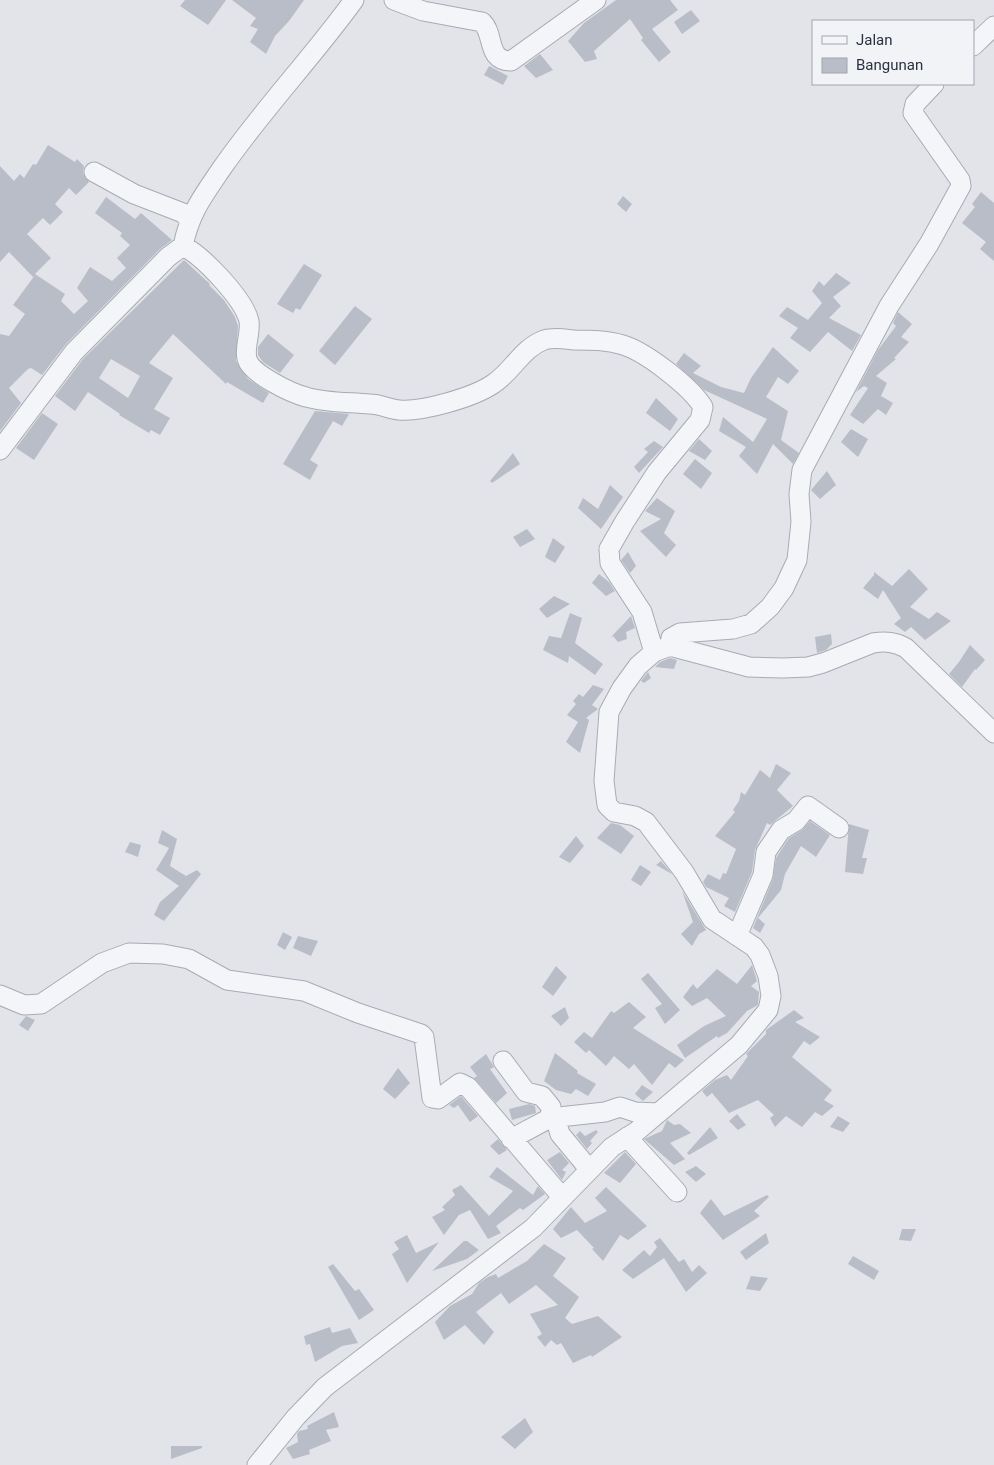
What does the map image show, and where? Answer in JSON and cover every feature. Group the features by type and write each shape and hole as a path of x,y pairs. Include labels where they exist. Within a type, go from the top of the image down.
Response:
{"street":[{"path":"0,450 74,352 155,269 183,246 189,219 250,128 334,27 354,0"},
{"path":"394,0 423,11 482,22 486,26 493,51 500,59 508,61 515,60 596,0"},
{"path":"974,45 994,26"},
{"path":"257,1465 296,1417 325,1387 532,1228 588,1169 612,1147 658,1114 739,1045 768,1010 771,996 768,976 760,954 754,947 719,925 709,915 684,872 651,827 641,818 614,812 607,805 604,780 609,712 622,688 638,666 662,649 671,638 680,633 733,630 751,624 770,606 784,588 797,560 801,522 799,494 802,470 889,306 928,244 961,186 960,180 913,113 915,104 933,85"},
{"path":"94,172 134,194 184,213 189,219"},
{"path":"183,246 209,266 220,280 235,293 249,320 247,358 250,365 281,386 308,398 345,403 373,404 401,410 423,408 486,389 496,382 534,345 557,339 599,340 624,345 653,362 700,402 703,407 700,420 657,472 609,549 610,564 642,612 662,649 749,667 783,668 816,665 873,643 898,644 906,648 994,733"},
{"path":"736,936 763,875 766,852 781,830 796,821 807,806 840,828"},
{"path":"0,996 24,1005 41,1004 95,966 121,955 137,953 180,956 227,980 304,991 358,1013 421,1034 424,1037 431,1096 438,1099 458,1084 464,1084 562,1196"},
{"path":"503,1061 526,1092 546,1099 551,1107 552,1117 558,1131 588,1169"},
{"path":"511,1139 552,1117 605,1112 620,1107 635,1112 658,1114"},
{"path":"627,1137 677,1192"}],"building":[{"path":"185,0 226,0 208,25 180,6"},
{"path":"232,0 304,0 275,36 266,54 250,42 258,29 250,26 256,18"},
{"path":"616,0 670,0 678,10 652,29 671,52 659,62 641,40 643,38 630,19 594,51 597,59 585,62 568,41 584,23"},
{"path":"691,10 700,21 682,34 674,22"},
{"path":"540,54 553,70 536,78 524,66"},
{"path":"489,66 508,76 503,85 484,75"},
{"path":"48,145 75,162 77,159 84,166 83,173 89,182 76,195 69,188 55,204 63,212 50,225 43,218 27,234 51,258 35,274 65,294 61,301 74,314 88,301 77,288 90,267 112,281 126,268 117,258 130,245 120,236 122,233 95,213 106,197 135,219 141,213 172,240 160,249 66,344 42,375 31,368 28,369 9,388 21,403 0,431 0,334 9,336 25,314 13,305 35,275 33,277 9,252 0,262 0,166 14,181 20,174 24,178 33,164 36,165"},
{"path":"981,192 994,203 994,261 980,249 986,242 962,223 975,207 972,204"},
{"path":"623,196 632,204 626,212 617,204"},
{"path":"184,260 210,284 235,317 238,326 236,361 248,379 269,393 263,403 227,382 226,384 173,334 149,363 173,378 154,409 170,418 160,435 151,430 149,433 119,415 88,392 75,411 55,396 83,359","holes":["111,359 140,376 128,398 99,378"]},
{"path":"304,264 322,275 300,310 296,308 293,313 277,304"},
{"path":"836,273 851,283 833,297 841,306 829,318 861,335 852,351 828,332 810,352 790,338 798,328 779,316 787,307 808,320 822,303 812,291 819,281 824,286"},
{"path":"355,306 372,319 335,365 319,351"},
{"path":"898,312 912,324 901,337 909,342 894,358 896,359 876,376 887,383 881,396 893,403 886,415 878,409 863,424 850,415 868,388 864,386 856,392 878,350 896,326 893,323"},
{"path":"268,334 294,355 280,373 263,362 258,355 258,347"},
{"path":"773,347 799,371 788,384 778,377 766,397 788,411 781,440 799,453 793,464 773,444 757,474 739,456 746,447 719,431 723,417 753,442 767,419 704,390 676,364 684,353 701,366 693,373 721,387 744,393 751,378"},
{"path":"656,398 678,419 670,431 646,413"},
{"path":"315,411 349,414 342,426 333,421 310,460 318,465 310,480 283,464"},
{"path":"42,413 58,424 34,460 16,448"},
{"path":"851,429 868,439 858,457 841,442"},
{"path":"699,439 712,451 705,460 689,451"},
{"path":"654,441 663,447 639,473 634,467 648,452 644,449"},
{"path":"513,453 520,464 492,483 490,481"},
{"path":"695,459 712,473 701,489 683,474"},
{"path":"827,471 836,485 820,499 811,490"},
{"path":"610,485 623,497 601,529 578,508 583,498 598,509"},
{"path":"657,498 675,511 664,533 676,545 666,557 640,531 661,519 645,511"},
{"path":"527,529 535,539 520,547 513,537"},
{"path":"553,538 565,547 555,563 545,557"},
{"path":"628,552 636,566 630,573 621,560"},
{"path":"909,569 928,589 910,607 929,619 937,612 951,621 925,640 911,627 905,632 894,624 901,618 883,590 878,599 863,588 874,575 874,572 892,586"},
{"path":"599,574 609,582 615,591 606,596 592,583"},
{"path":"554,596 570,604 547,618 539,609"},
{"path":"570,613 582,618 575,643 603,664 595,675 569,656 568,663 543,650 549,636 561,638"},
{"path":"631,616 635,628 626,632 627,639 618,642 613,636 610,638"},
{"path":"831,634 832,644 826,650 817,653 815,637"},
{"path":"970,645 985,660 975,669 962,687 949,674"},
{"path":"670,658 677,660 674,669 655,667 660,662"},
{"path":"648,672 651,678 644,683 641,681"},
{"path":"593,685 604,689 592,705 598,709 586,718 589,720 580,753 566,742 578,722 567,715 576,704 573,701 579,694 583,697"},
{"path":"776,764 791,773 777,790 793,806 770,825 767,823 755,850 752,872 735,912 724,906 729,898 706,887 703,882 708,874 720,880 723,873 726,874 736,849 715,836 735,812 733,810 739,801 741,792 745,795 760,770 770,778"},
{"path":"810,821 830,835 816,857 801,846 785,874 781,890 758,918 765,924 760,933 753,928 773,879 776,858 789,838 802,830"},
{"path":"611,823 620,825 634,836 621,854 597,838"},
{"path":"849,824 869,830 862,858 867,858 863,874 845,872"},
{"path":"162,830 177,839 170,866 186,876 197,870 201,874 164,921 154,915 160,902 179,886 156,870 169,848 158,843"},
{"path":"576,836 584,846 570,863 559,857"},
{"path":"130,842 141,845 138,857 125,852"},
{"path":"661,861 672,874 656,865"},
{"path":"640,865 651,872 641,886 631,880"},
{"path":"682,891 706,930 699,934 692,946 681,934 693,922"},
{"path":"283,932 292,937 285,950 277,945"},
{"path":"298,936 318,941 311,956 293,948"},
{"path":"752,965 757,981 751,986 759,992 758,1005 747,1011 727,1033 718,1038 717,1036 685,1058 677,1045 704,1026 726,1016 707,998 692,1006 683,997 693,984 697,989 717,969 737,984"},
{"path":"556,966 567,977 553,996 542,987"},
{"path":"648,973 680,1010 665,1024 655,1008 662,1004 641,979"},
{"path":"629,1002 646,1017 633,1028 684,1060 675,1068 669,1063 652,1085 634,1064 629,1069 614,1056 606,1066 589,1050 586,1053 574,1042 584,1032 592,1038 611,1011 614,1013"},
{"path":"565,1007 569,1018 561,1026 551,1016"},
{"path":"794,1010 804,1018 795,1022 820,1037 810,1045 804,1041 792,1057 832,1090 824,1100 834,1106 822,1116 815,1112 802,1127 786,1116 775,1127 770,1118 774,1115 758,1100 729,1113 712,1093 707,1097 702,1091 715,1080 727,1075 731,1080 748,1056 746,1054 766,1034 766,1030"},
{"path":"26,1016 35,1020 28,1031 19,1025"},
{"path":"555,1053 578,1071 577,1073 596,1084 588,1096 576,1089 571,1094 556,1090 544,1081"},
{"path":"486,1054 494,1067 490,1069 507,1093 496,1103 474,1078 477,1076 470,1067"},
{"path":"398,1068 410,1083 395,1099 383,1089"},
{"path":"642,1085 653,1092 643,1101 635,1094"},
{"path":"461,1096 478,1116 470,1122 458,1105 454,1108 449,1105"},
{"path":"529,1104 535,1106 536,1113 512,1120 509,1109"},
{"path":"737,1114 746,1125 738,1130 729,1121"},
{"path":"838,1116 850,1123 843,1132 830,1127"},
{"path":"667,1120 674,1125 680,1124 691,1133 670,1143 685,1159 674,1165 644,1139 662,1131"},
{"path":"710,1127 718,1138 689,1155 687,1153"},
{"path":"596,1130 598,1132 590,1141 592,1143 587,1149 576,1135 580,1131 585,1136"},
{"path":"498,1139 507,1150 499,1155 490,1146"},
{"path":"560,1152 569,1163 562,1170 566,1172 562,1180 547,1160"},
{"path":"625,1152 636,1164 620,1183 604,1173"},
{"path":"696,1166 706,1174 696,1182 685,1172"},
{"path":"497,1167 533,1195 538,1186 545,1194 523,1210 520,1208 496,1226 501,1233 488,1239 470,1210 459,1215 444,1235 432,1217 445,1210 442,1207 455,1195 452,1190 461,1185 489,1216 513,1191 489,1177"},
{"path":"606,1187 647,1226 628,1240 620,1235 603,1261 577,1230 561,1238 553,1229 571,1207 585,1223 607,1211 595,1198"},
{"path":"767,1195 769,1197 754,1211 760,1216 723,1240 700,1213 711,1199 724,1216"},
{"path":"902,1229 916,1229 911,1241 899,1240"},
{"path":"766,1233 769,1243 746,1260 740,1252"},
{"path":"407,1235 416,1253 439,1242 407,1283 392,1254 399,1249 394,1242"},
{"path":"660,1238 679,1262 684,1259 692,1272 699,1265 707,1273 686,1292 664,1258 633,1279 622,1270 644,1250 650,1256 657,1247 654,1242"},
{"path":"464,1241 467,1241 479,1250 467,1259 432,1271"},
{"path":"544,1244 566,1258 553,1276 579,1297 565,1318 572,1324 598,1316 622,1337 592,1357 591,1355 573,1363 561,1343 557,1345 551,1340 545,1347 537,1337 542,1334 530,1314 558,1305 536,1285 509,1304 501,1293 476,1312 494,1332 484,1345 465,1325 444,1340 435,1322 450,1306 472,1294 479,1283 488,1277 496,1274 498,1278 527,1261"},
{"path":"853,1256 879,1271 874,1280 848,1264"},
{"path":"333,1264 355,1291 359,1289 374,1310 359,1320 328,1267"},
{"path":"751,1276 768,1278 760,1291 746,1289"},
{"path":"330,1327 332,1333 350,1328 358,1343 342,1346 315,1362 310,1344 306,1345 304,1336"},
{"path":"334,1412 339,1427 326,1430 331,1441 309,1450 310,1454 293,1459 286,1448 298,1442 297,1434 299,1431 308,1429 307,1426"},
{"path":"525,1418 533,1432 515,1449 501,1437"},
{"path":"171,1446 202,1446 202,1448 171,1459"}]}
